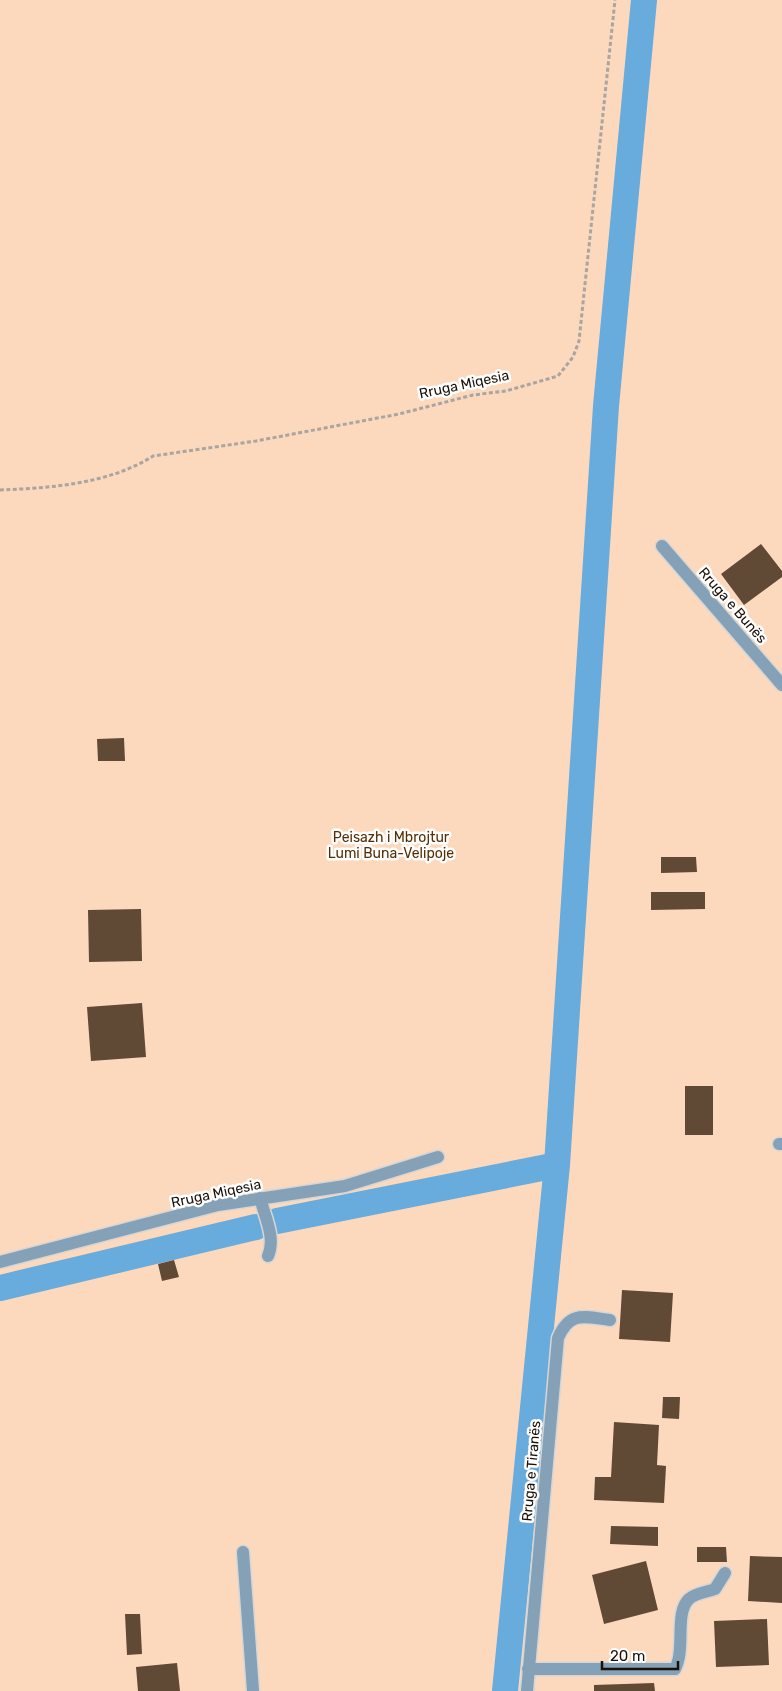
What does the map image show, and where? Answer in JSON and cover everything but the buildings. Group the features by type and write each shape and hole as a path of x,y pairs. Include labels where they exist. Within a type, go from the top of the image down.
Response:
{"street":[{"name":"Rruga e Bunës","path":"662,546 782,685"},
{"name":"Rruga Miqesia","path":"0,1262 218,1205 345,1186 438,1157"},
{"path":"260,1198 272,1239 272,1247 268,1256"},
{"name":"Rruga e Tiranës","path":"527,1691 558,1338 569,1320 581,1317 610,1320"},
{"path":"243,1552 253,1691"},
{"path":"528,1669 675,1669 681,1653 682,1609 693,1596 715,1589 725,1573"}],"path":[{"name":"Rruga Miqesia","path":"0,490 96,480 142,463 153,456 256,441 399,414 472,395 506,391 558,376 573,357 579,341 615,0"}],"green space":[{"name":"Peisazh i Mbrojtur Lumi Buna-Velipoje","path":"0,0 782,0 782,1691 0,1691"}],"waterway":[{"path":"505,1691 557,1165 606,406 644,0"},
{"path":"277,1221 557,1165"},
{"path":"0,1288 256,1227"}]}
